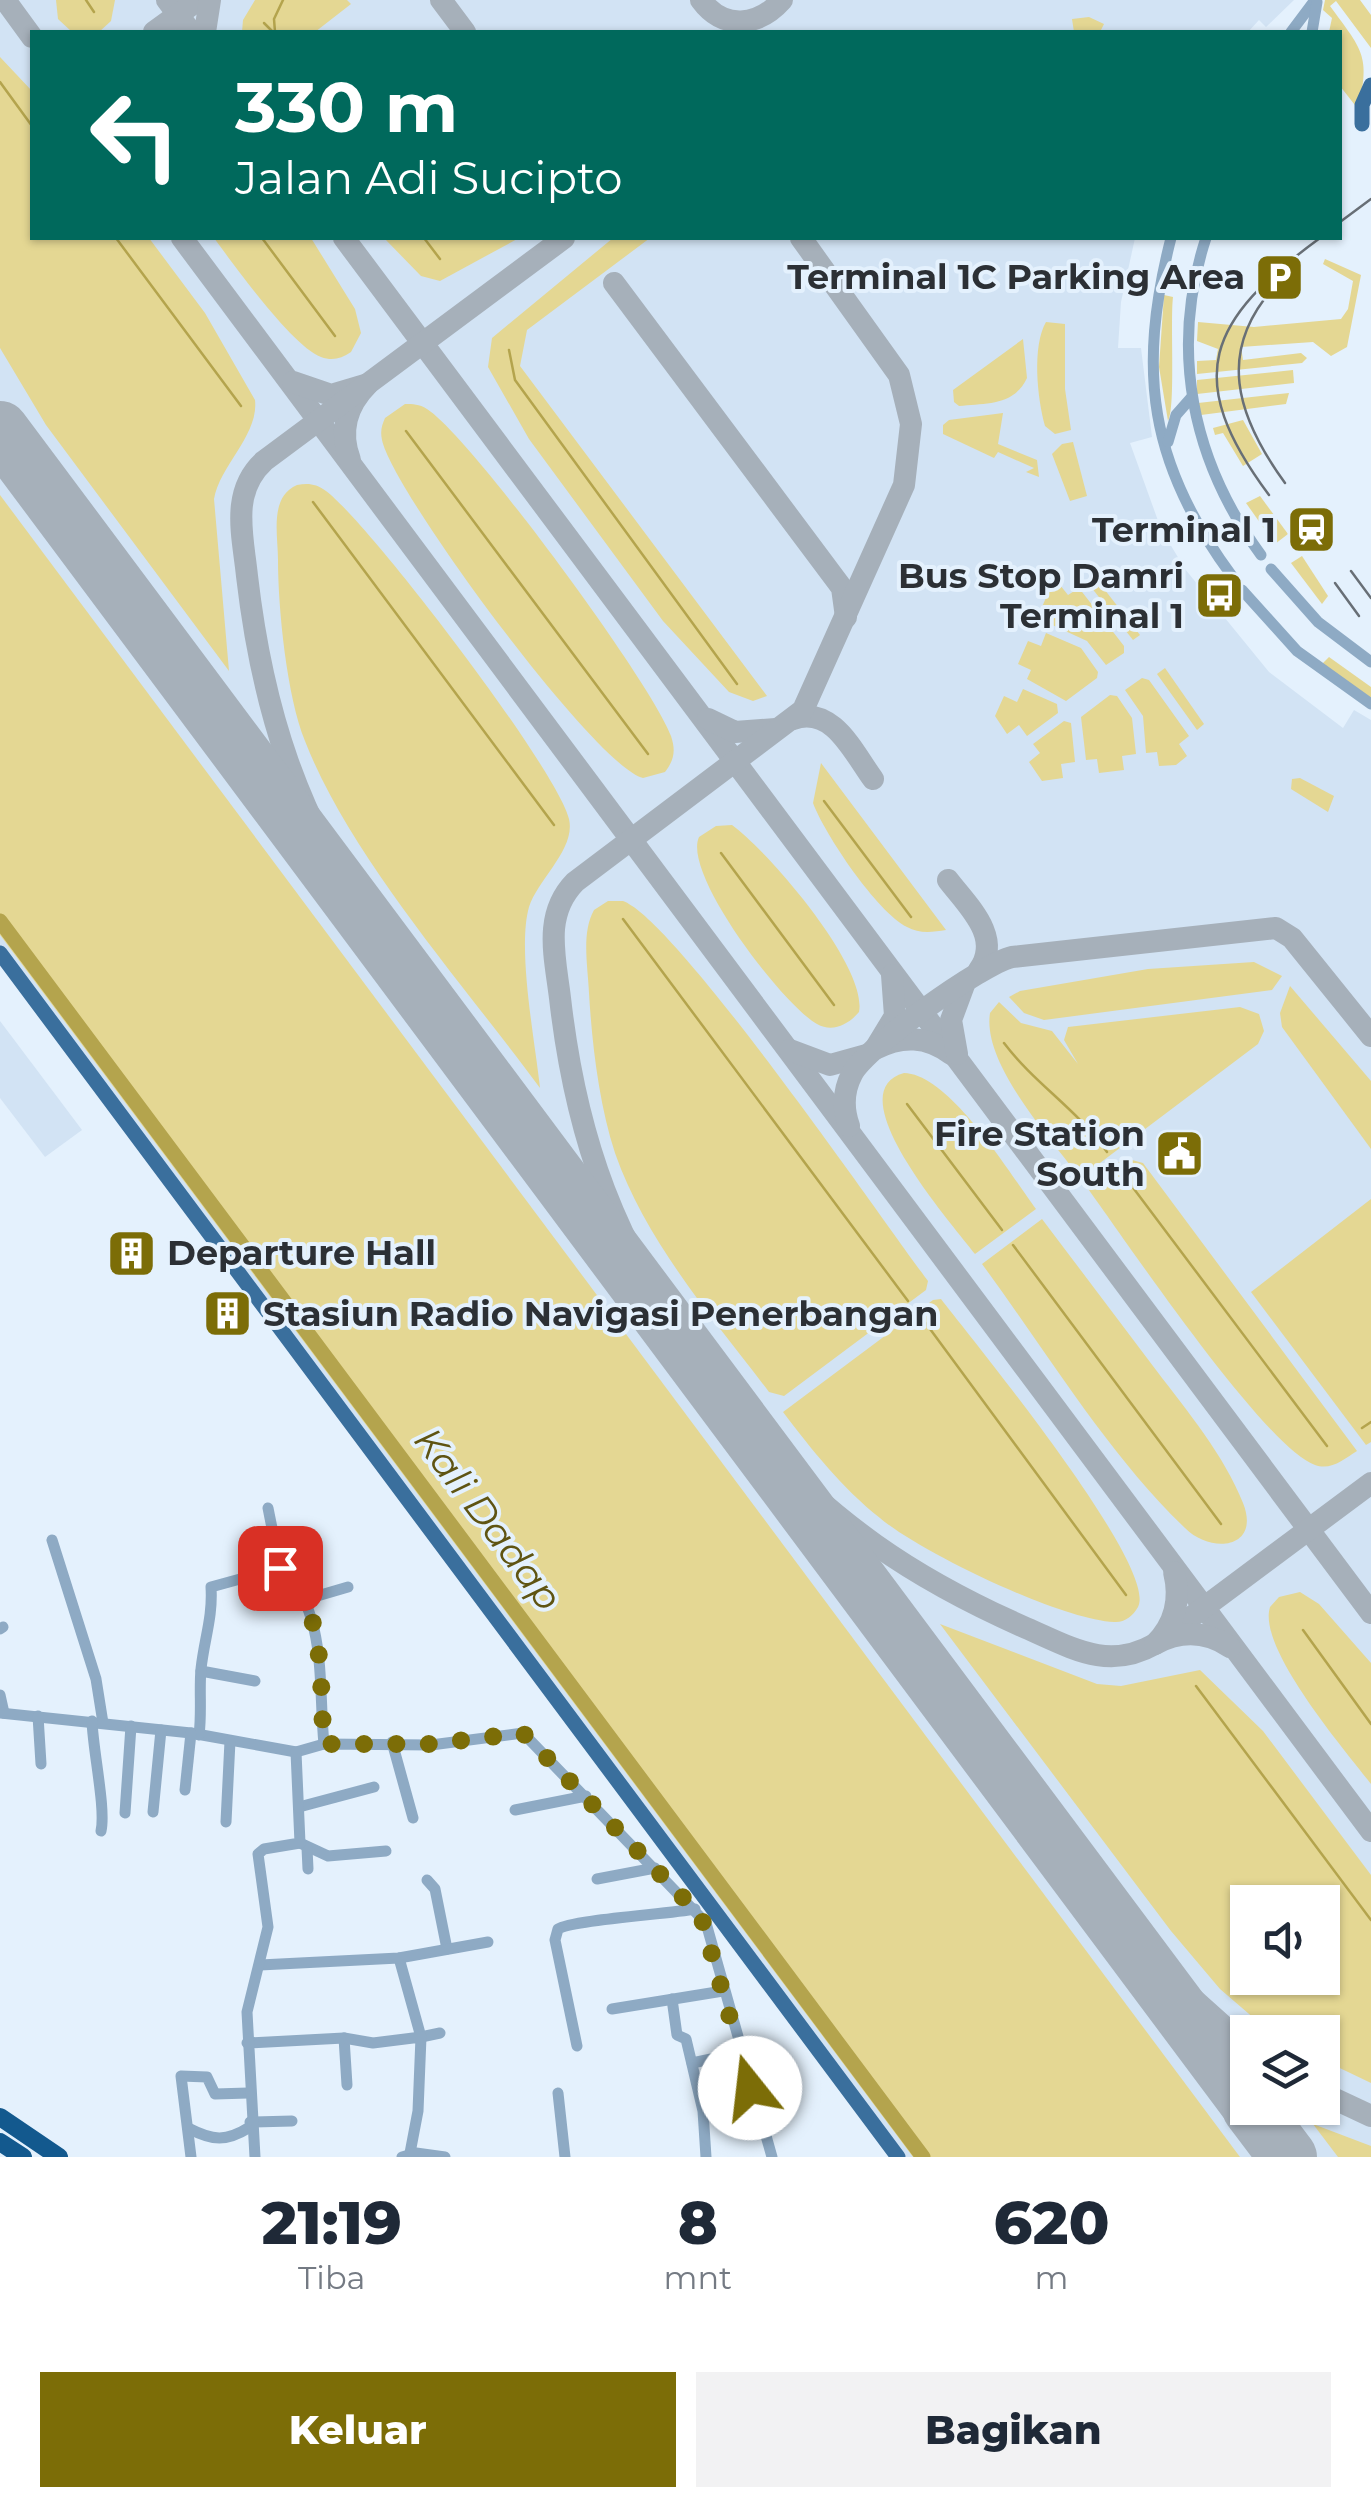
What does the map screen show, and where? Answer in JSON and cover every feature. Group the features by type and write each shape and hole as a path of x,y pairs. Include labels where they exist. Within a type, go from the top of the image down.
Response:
{"highway":[{"path":"0,2117 59,2157"},
{"path":"0,2142 24,2157"}],"main road":[{"path":"1362,124 1362,105 1371,85"},
{"path":"0,953 898,2157"}],"street":[{"path":"1293,30 1316,0"},
{"path":"1312,30 1316,0"},
{"path":"1170,240 1154,305 1154,394 1170,461 1193,516 1232,576"},
{"path":"1206,240 1190,310 1191,398 1215,479 1261,555"},
{"path":"1170,461 1170,429 1191,398"},
{"path":"1271,568 1318,622 1371,662"},
{"path":"1242,590 1298,652 1371,704"},
{"path":"268,1508 280,1568 307,1599 315,1636 324,1744"},
{"path":"52,1540 96,1679 94,1770 105,1814 102,1831"},
{"path":"185,1790 204,1696 201,1671 213,1620 212,1586 280,1568"},
{"path":"307,1599 348,1587"},
{"path":"201,1671 255,1681"},
{"path":"0,1695 2,1713 195,1734 296,1752 324,1744 458,1742 516,1731 528,1737 708,1927 772,2157"},
{"path":"38,1716 41,1764"},
{"path":"125,1814 131,1726"},
{"path":"153,1812 161,1730"},
{"path":"226,1822 230,1741"},
{"path":"392,1742 413,1818"},
{"path":"296,1752 308,1869"},
{"path":"299,1806 374,1788"},
{"path":"515,1810 586,1796"},
{"path":"255,2157 248,2093 248,2002 268,1926 258,1854 264,1849 304,1846 338,1856 386,1850"},
{"path":"597,1878 656,1868"},
{"path":"427,1880 435,1888 447,1948"},
{"path":"577,2046 555,1940 558,1929 577,1922 642,1918 695,1909"},
{"path":"260,1965 399,1958 488,1942"},
{"path":"399,1958 421,2037 418,2111 406,2155 445,2157"},
{"path":"612,2009 724,1991"},
{"path":"672,2000 677,2036 686,2039 703,2112 706,2157"},
{"path":"246,2043 344,2038 374,2043 440,2033"},
{"path":"344,2038 348,2085"},
{"path":"692,2064 740,2053"},
{"path":"191,2157 181,2076 207,2077 215,2094 248,2093"},
{"path":"558,2094 565,2157"},
{"path":"188,2128 209,2139 230,2140 250,2124 292,2121"}],"shaded area":[{"path":"0,0 1294,0 1266,27 1259,20 1250,30 30,30 30,240 1135,240 1121,302 1118,348 1141,348 1152,437 1130,443 1161,529 1185,569 1269,672 1343,728 1354,710 1371,720 1371,2157 903,2157 0,946"},
{"path":"56,0 115,0 111,21 101,30 70,30 58,19"},
{"path":"255,0 347,0 351,4 318,30 242,30 243,20"},
{"path":"1325,0 1360,0 1371,15 1371,48 1336,1 1330,6 1361,54 1364,76 1358,109 1342,89 1342,30 1329,30 1332,18 1323,10"},
{"path":"1089,17 1104,24 1101,30 1074,30 1072,19"},
{"path":"0,57 30,89 30,240 150,240 205,313 255,400 251,425 214,499 229,671 46,425 0,348"},
{"path":"216,240 312,240 355,309 361,333 351,352 340,358 321,357 295,338"},
{"path":"386,240 515,240 440,281 421,276"},
{"path":"611,240 647,240 527,330 520,366 767,696 753,701 729,692 663,621 529,439 488,367 492,338"},
{"path":"1325,259 1361,275 1347,347 1331,356 1313,342 1241,347 1243,360 1301,353 1307,358 1302,363 1197,374 1197,361 1216,360 1218,349 1197,341 1198,322 1254,327 1341,319 1348,309 1353,281 1323,264"},
{"path":"1164,295 1173,297 1172,400 1168,421 1159,367"},
{"path":"1046,322 1065,324 1065,389 1071,430 1055,434 1045,426 1038,387 1037,358"},
{"path":"1023,339 1027,378 1015,394 989,403 959,406 954,402 953,390"},
{"path":"1293,370 1294,383 1197,394 1197,380"},
{"path":"1289,393 1286,404 1201,415 1198,403"},
{"path":"405,404 424,407 449,429 559,564 657,708 673,746 665,772 643,778 619,762 584,728 457,567 394,469 382,440 385,418"},
{"path":"1003,413 998,444 1037,460 1039,477 1026,472 1034,468 998,452 994,458 943,434 943,425 949,420"},
{"path":"1243,420 1262,454 1243,466 1223,433 1215,435 1213,428"},
{"path":"1073,442 1087,496 1070,501 1052,454 1062,444"},
{"path":"297,485 312,485 326,491 381,549 498,702 557,792 569,819 567,841 534,896 526,925 526,970 540,1088 379,875 325,785 305,741 285,652 277,528 282,498"},
{"path":"0,495 1240,2157 913,2157 0,935"},
{"path":"1260,496 1288,534 1275,544 1246,503"},
{"path":"1302,556 1328,596 1322,604 1291,563"},
{"path":"1094,576 1140,635 1133,640 1087,582"},
{"path":"1060,585 1068,595 1079,588 1124,646 1124,653 1106,665 1087,641 1050,624 1055,613 1042,607 1048,593"},
{"path":"1046,633 1081,648 1098,672 1097,678 1066,701 1027,679 1031,670 1018,664 1028,641 1041,646"},
{"path":"1329,657 1371,687 1371,698 1321,665"},
{"path":"1165,668 1204,724 1197,730 1157,674"},
{"path":"1142,678 1149,680 1189,736 1179,744 1187,756 1176,765 1159,766 1157,752 1146,753 1143,716 1125,690"},
{"path":"1023,689 1057,704 1058,713 1027,736 1019,725 1007,734 995,716 1004,696 1017,702"},
{"path":"1110,695 1117,696 1132,718 1136,754 1122,756 1124,770 1099,773 1097,759 1086,760 1081,717"},
{"path":"1064,721 1071,723 1075,762 1061,764 1063,778 1042,781 1029,762 1040,753 1033,744"},
{"path":"821,763 946,930 921,932 907,927 881,906 853,871 813,803"},
{"path":"1300,778 1334,796 1328,812 1291,789 1292,779"},
{"path":"732,825 791,884 833,940 858,992 859,1012 846,1023 823,1027 801,1012 760,966 720,907 705,879 698,855 699,837 716,826"},
{"path":"608,901 623,901 649,920 730,1013 928,1281 926,1290 784,1396 769,1392 683,1278 644,1217 615,1153 594,1053 586,940 594,910"},
{"path":"1254,962 1282,976 1272,990 1044,1020 1024,1013 1009,997 1020,991 1148,969"},
{"path":"1290,986 1371,1081 1371,1149 1282,1027 1280,1013"},
{"path":"999,1002 1021,1023 1052,1031 1078,1064 1064,1040 1068,1027 1240,1007 1259,1014 1264,1031 1258,1044 1080,1178 1036,1121 996,1055 990,1013"},
{"path":"0,1021 82,1130 45,1157 0,1098"},
{"path":"904,1073 922,1078 959,1107 1036,1209 975,1254 925,1189 890,1131 883,1105 886,1085"},
{"path":"1125,1158 1143,1163 1357,1451 1332,1465 1315,1465 1292,1450 1263,1422 1231,1383 1086,1186"},
{"path":"1371,1199 1371,1442 1366,1445 1251,1292"},
{"path":"1042,1219 1216,1451 1243,1503 1247,1518 1240,1538 1220,1544 1196,1537 1156,1498 1103,1434 982,1264"},
{"path":"941,1299 1060,1454 1121,1548 1137,1584 1138,1607 1128,1618 1114,1622 1061,1610 992,1582 899,1532 853,1494 783,1412 933,1300"},
{"path":"1300,1592 1319,1604 1371,1663 1371,1784 1306,1698 1277,1647 1270,1625 1270,1607 1279,1597"},
{"path":"940,1624 1097,1684 1121,1686 1200,1670 1263,1731 1371,1875 1371,2083 1340,2068 1340,2015 1250,2015 1220,1989 1171,1931"},
{"path":"1314,2125 1371,2146 1371,2157 1338,2157"}],"waterway":[{"path":"86,0 94,12"},
{"path":"275,30 274,19 283,0"},
{"path":"264,23 271,30"},
{"path":"0,82 30,123"},
{"path":"117,240 241,406"},
{"path":"263,240 335,336"},
{"path":"426,240 440,259"},
{"path":"509,350 515,380 737,684"},
{"path":"406,431 648,754"},
{"path":"313,502 554,825"},
{"path":"824,801 911,917"},
{"path":"721,853 834,1005"},
{"path":"623,919 908,1301"},
{"name":"Kali Dadap","path":"0,921 923,2157"},
{"path":"1004,1043 1107,1152"},
{"path":"907,1104 1002,1230"},
{"path":"1116,1165 1327,1446"},
{"path":"1013,1245 1221,1524"},
{"path":"919,1314 1126,1595"},
{"path":"1362,1428 1371,1422"},
{"path":"1303,1630 1371,1724"},
{"path":"1196,1686 1371,1920"}],"taxiway":[{"path":"5,0 30,34"},
{"path":"167,0 190,30"},
{"path":"157,30 198,0"},
{"path":"205,30 210,0"},
{"path":"441,0 464,30"},
{"path":"701,0 720,16 741,21 762,16 782,0"},
{"path":"183,240 1371,1831"},
{"path":"345,240 1371,1613"},
{"path":"374,932 324,846 274,718 254,626 243,546 241,515 246,486 264,461 561,240"},
{"path":"697,1365 623,1233 589,1146 567,1051 554,952 555,922 558,908 575,882 803,710 904,485 911,424 899,375 802,240"},
{"path":"614,283 842,588 846,617"},
{"path":"293,382 331,395 368,384 354,401 347,419 345,439 350,460"},
{"path":"0,414 43,487"},
{"path":"793,719 807,716 831,725 873,779"},
{"path":"708,719 735,732 776,729"},
{"path":"948,880 985,934 987,946 979,970"},
{"path":"849,1126 846,1093 852,1074 862,1062 952,990 1012,957 1276,928 1292,938 1371,1036"},
{"path":"892,975 895,1016 875,1049 895,1041 914,1040 951,1054"},
{"path":"957,1054 951,1020 964,985"},
{"path":"790,1050 830,1065 866,1055"},
{"path":"747,1431 812,1494 909,1567 1026,1628 1075,1649 1106,1656 1138,1652 1155,1644 1371,1483"},
{"path":"1174,1572 1175,1611 1155,1644 1193,1634 1230,1647"},
{"path":"1124,1937 1230,2032"},
{"path":"1340,2101 1371,2116"}],"runway":[{"path":"0,430 1230,2078"},
{"path":"1264,2125 1288,2157"}],"tram line":[{"path":"1342,221 1371,199"},
{"path":"1269,495 1241,453 1224,417 1217,383 1220,353 1231,324 1252,296 1317,240"},
{"path":"1278,283 1258,308 1245,333 1239,358 1245,408 1268,458 1285,483"},
{"path":"1351,571 1371,598"},
{"path":"1335,583 1359,616"}],"place":[{"name":"Terminal 1C Parking Area","path":"1280,277"},
{"name":"Terminal 1","path":"1311,530"},
{"name":"Bus Stop Damri Terminal 1","path":"1219,596"},
{"name":"Fire Station South","path":"1180,1154"},
{"name":"Departure Hall","path":"132,1253"},
{"name":"Stasiun Radio Navigasi Penerbangan","path":"228,1314"}],"route":[{"path":"280,1568 307,1599 315,1636 324,1744 431,1744 523,1733 701,1916 708,1927 750,2088"}]}
